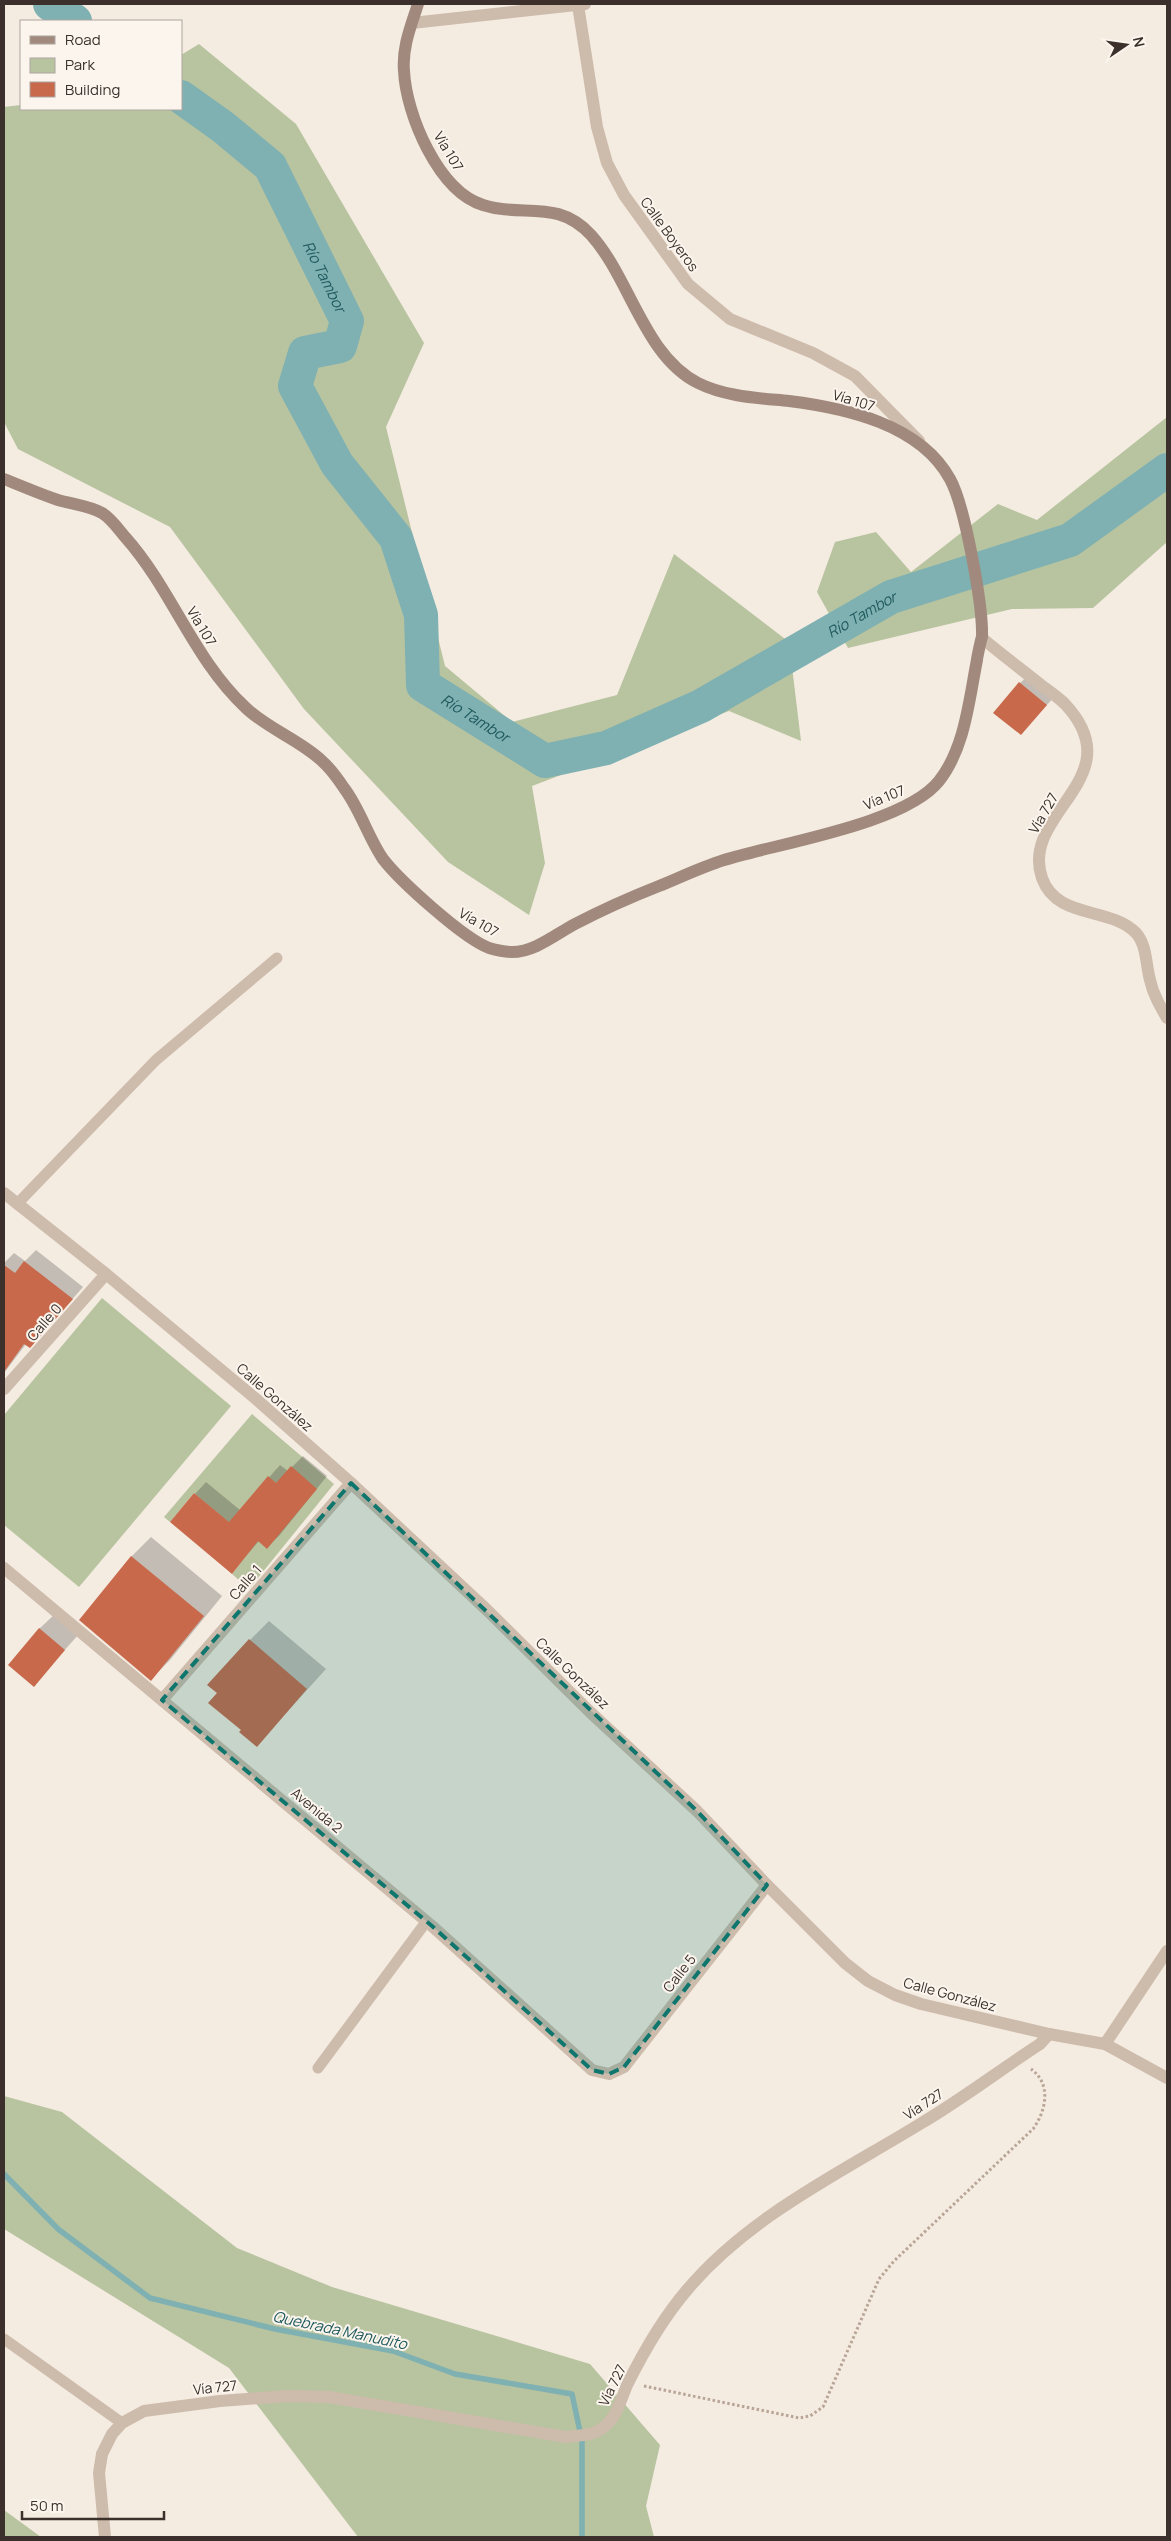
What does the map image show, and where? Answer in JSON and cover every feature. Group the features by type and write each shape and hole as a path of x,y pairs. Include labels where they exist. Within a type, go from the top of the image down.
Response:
{"main road":[{"name":"Vía 107","path":"4,479 56,499 105,514 143,557 203,658 246,709 320,759 347,791 384,860 445,919 487,947 513,952 536,946 635,895 722,861 875,819 914,802 936,785 952,761 965,720 982,638 979,602 964,519 952,481 926,449 886,426 820,405 740,395 715,390 694,381 673,364 655,342 602,249 587,231 571,218 553,211 507,210 483,205 466,197 441,171 428,149 411,109 404,72 405,44 418,4"}],"street":[{"path":"412,23 582,4"},
{"name":"Calle Boyeros","path":"582,4 596,127 607,164 624,195 688,284 730,319 813,353 855,376 926,449"},
{"name":"Vía 727","path":"982,638 1064,703 1078,721 1087,741 1086,765 1041,845 1039,861 1042,880 1054,896 1072,908 1116,921 1136,933 1144,951 1150,982 1158,1004 1167,1018"},
{"name":"Calle González","path":"4,1193 106,1274 256,1399 351,1483 487,1610 590,1712 697,1811 845,1963 868,1981 894,1995 921,2004 1049,2034 1104,2044 1167,2078"},
{"name":"Calle 0","path":"4,1389 106,1274"},
{"name":"Calle 1","path":"162,1700 351,1483"},
{"name":"Avenida 2","path":"4,1568 426,1922 592,2070 609,2074"},
{"name":"Calle 5","path":"609,2074 624,2067 768,1885"},
{"path":"1104,2044 1167,1951"},
{"name":"Vía 727","path":"105,2537 99,2473 102,2454 112,2434 122,2423 144,2411 220,2401 288,2396 329,2397 566,2437 588,2434 604,2427 616,2413 628,2383 659,2327 687,2290 735,2243 784,2207 923,2123 1040,2044 1049,2034"}],"lane":[{"path":"17,1204 156,1060 277,958"},
{"path":"318,2068 426,1922"},
{"path":"4,2339 122,2423"}],"path":[{"path":"628,2383 799,2418 810,2416 823,2407 868,2300 879,2279 894,2261 1033,2129 1041,2118 1045,2106 1043,2085 1034,2071 1016,2060"}],"highlighted area":[{"path":"351,1483 697,1811 767,1885 624,2067 609,2074 592,2070 432,1926 162,1700"}],"green space":[{"path":"199,44 296,124 424,343 386,427 445,666 512,722 617,695 674,554 789,642 801,741 729,711 532,786 545,863 529,915 448,862 304,709 170,527 18,449 4,422 4,107 20,105 20,110 182,110 182,54"},
{"path":"1167,417 1167,542 1093,608 1012,609 848,648 817,592 835,542 876,532 911,572 998,504 1037,520"},
{"path":"102,1298 231,1406 79,1587 4,1525 4,1415"},
{"path":"252,1414 334,1484 249,1589 232,1574 255,1544 194,1493 170,1522 164,1517"},
{"path":"4,2096 62,2112 237,2248 332,2287 590,2364 660,2445 646,2506 654,2537 358,2537 229,2368 4,2229"},
{"path":"4,2510 41,2537 4,2537"}],"building":[{"path":"1019,682 1047,705 1021,735 993,713"},
{"path":"24,1261 73,1299 30,1348 24,1344 4,1372 4,1265 15,1273"},
{"path":"291,1466 317,1489 267,1549 258,1541 232,1574 170,1522 194,1493 229,1522 268,1476 276,1483"},
{"path":"131,1556 204,1616 151,1681 79,1620"},
{"path":"39,1628 65,1650 34,1687 8,1665"},
{"path":"249,1639 307,1689 257,1747 239,1732 241,1730 208,1703 217,1693 207,1685"}],"waterway":[{"name":"Río Tambor","path":"50,4 74,20"},
{"name":"Río Tambor","path":"182,98 223,127 270,166 347,321 340,346 305,353 295,386 337,464 396,538 421,615 423,685 545,761 606,748 701,706 891,597 1070,540 1167,470"},
{"name":"Quebrada Manudito","path":"4,2174 58,2229 150,2298 275,2329 393,2351 455,2374 572,2394 582,2441 582,2537"}]}
